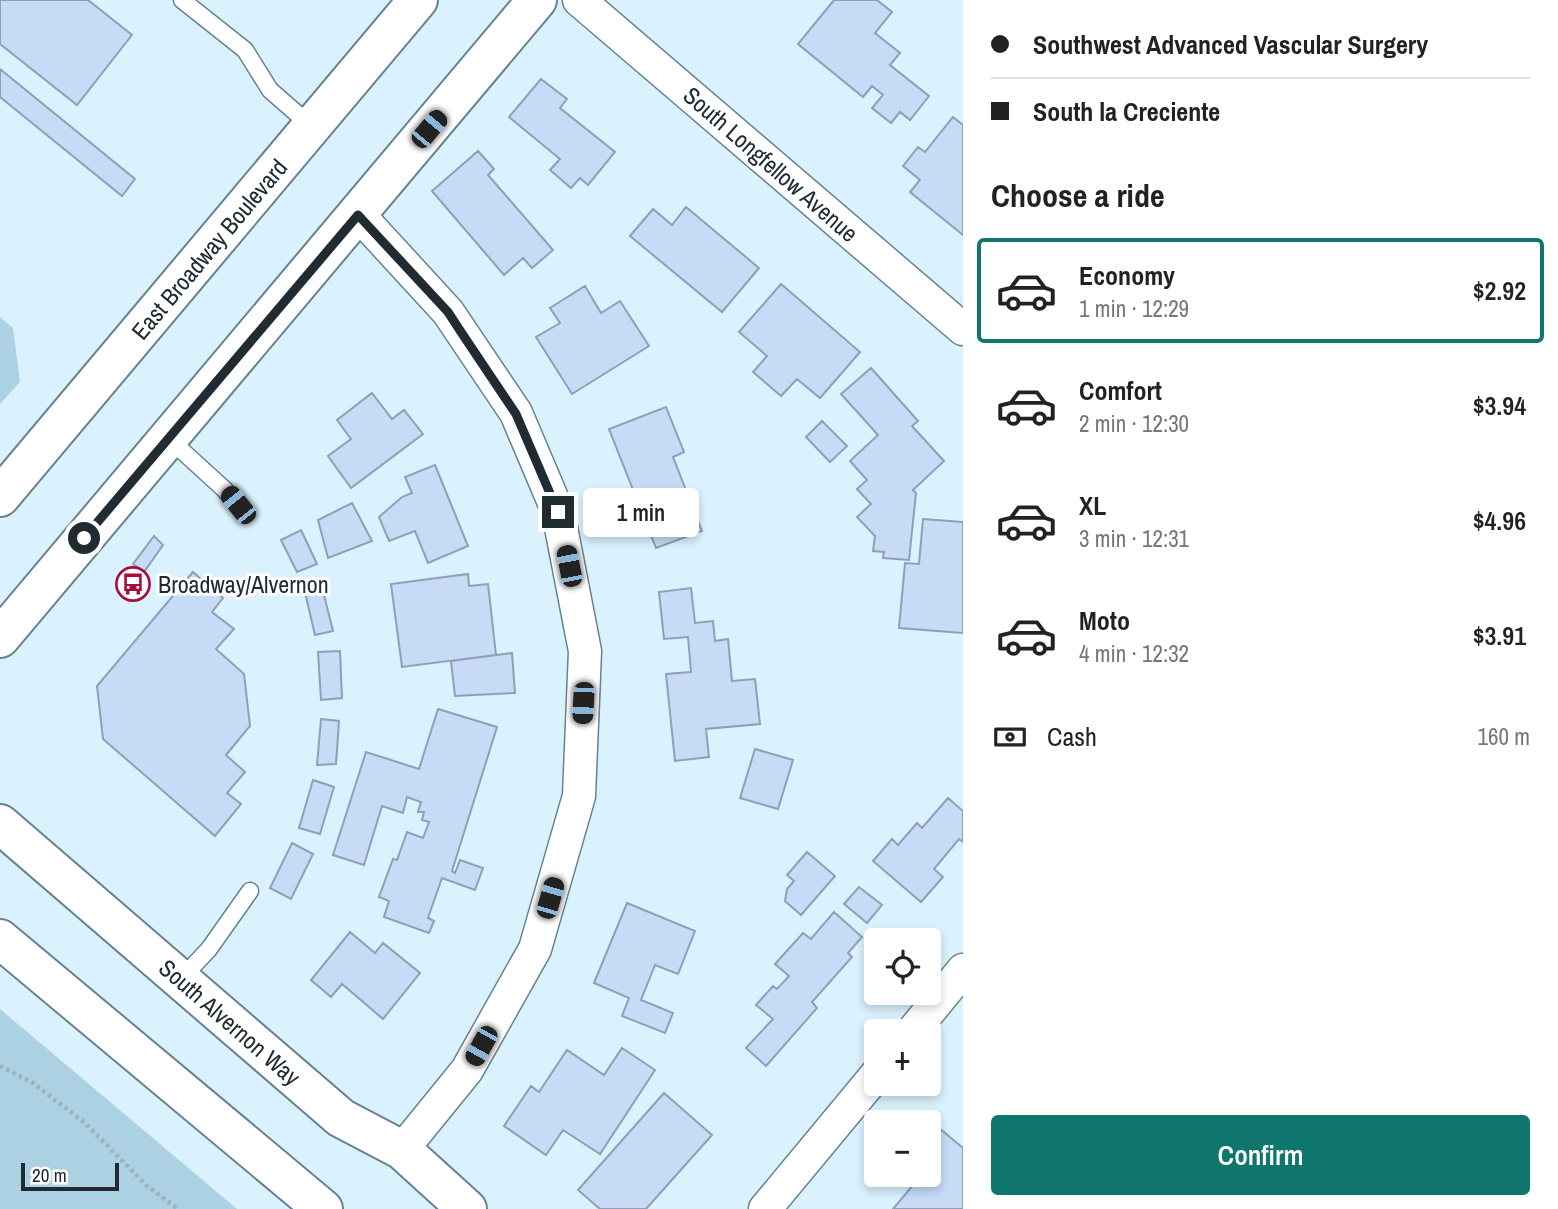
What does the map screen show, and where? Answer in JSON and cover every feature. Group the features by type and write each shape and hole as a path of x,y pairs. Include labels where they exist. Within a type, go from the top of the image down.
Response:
{"main road":[{"name":"East Broadway Boulevard","path":"0,497 418,0"},
{"path":"0,638 537,0"},
{"name":"South Alvernon Way","path":"0,824 341,1118 402,1150 467,1209"},
{"path":"0,939 323,1209"}],"street":[{"name":"South Longfellow Avenue","path":"579,0 963,329"},
{"path":"358,215 448,312 516,414 558,512 586,651 579,796 535,949 467,1070 402,1150"},
{"path":"923,1019 963,970"},
{"path":"765,1209 864,1090"}],"lane":[{"path":"182,0 245,50 270,90 311,126"},
{"path":"168,438 238,505"},
{"path":"180,980 209,949 250,891"}],"path":[{"path":"0,1066 33,1083 85,1123 146,1185 178,1209"}],"shaded area":[{"path":"0,317 13,328 20,382 0,404"},
{"path":"0,1009 237,1209 0,1209"}],"building":[{"path":"0,0 88,0 132,35 77,105 0,44"},
{"path":"834,0 877,0 892,12 875,33 900,53 890,65 929,96 910,120 900,112 891,123 872,108 883,95 872,86 863,97 798,44"},
{"path":"0,69 135,179 122,196 0,97"},
{"path":"541,79 567,99 560,108 615,152 588,185 580,178 571,188 550,170 560,159 509,117"},
{"path":"953,117 963,125 963,235 910,192 920,180 903,166 918,147 925,152"},
{"path":"478,151 494,169 488,175 553,250 532,268 523,258 504,275 432,191"},
{"path":"686,207 759,268 722,312 630,236 653,209 672,225"},
{"path":"781,284 860,352 820,398 797,379 781,396 753,372 767,356 739,332"},
{"path":"585,286 601,313 620,301 649,346 572,394 536,337 560,323 550,308"},
{"path":"871,368 918,421 912,426 944,461 913,490 916,493 909,560 883,558 884,552 873,551 875,536 857,517 871,504 857,489 867,480 850,461 878,435 841,394"},
{"path":"372,393 392,419 404,410 423,434 351,488 328,456 351,439 337,420"},
{"path":"666,407 684,452 673,457 702,531 656,548 609,429"},
{"path":"822,421 847,446 830,462 806,437"},
{"path":"435,465 468,546 428,563 415,531 389,541 379,517 402,497 412,493 405,477"},
{"path":"352,503 372,541 328,558 318,520"},
{"path":"923,519 963,522 963,633 899,628 905,563 919,564"},
{"path":"301,530 317,564 297,572 281,540"},
{"path":"154,536 163,545 144,572 133,564"},
{"path":"193,572 223,598 212,612 234,629 216,649 244,674 250,726 226,755 245,772 227,793 241,804 215,836 103,739 97,686"},
{"path":"468,574 469,586 488,584 496,655 402,667 391,584"},
{"path":"321,583 333,631 315,635 304,588"},
{"path":"691,588 695,623 713,621 715,641 728,639 732,681 755,679 760,724 706,729 709,757 675,761 666,674 691,672 688,637 664,639 659,592"},
{"path":"340,651 342,698 321,700 318,652"},
{"path":"512,653 515,693 455,696 451,661"},
{"path":"438,709 497,727 452,871 455,873 460,860 483,868 475,890 442,878 428,918 434,921 429,933 384,917 389,901 379,897 393,859 397,860 407,832 423,838 429,822 422,820 424,812 418,812 421,802 407,797 403,813 382,806 364,865 333,855 366,752 419,769"},
{"path":"321,719 339,721 336,764 317,765"},
{"path":"755,749 793,760 778,809 740,798"},
{"path":"313,780 334,787 320,834 299,828"},
{"path":"948,798 963,811 963,842 959,839 934,869 943,877 921,902 873,861 892,839 898,845 917,823 922,828"},
{"path":"292,843 313,854 291,899 270,888"},
{"path":"807,852 835,876 801,915 785,901 787,889 794,881 787,875"},
{"path":"859,887 882,905 867,923 844,904"},
{"path":"627,903 695,931 678,974 655,965 641,1000 673,1013 665,1033 622,1016 629,998 594,983"},
{"path":"834,912 862,937 848,953 852,957 812,1002 817,1008 766,1066 746,1048 773,1019 756,1005 773,986 777,989 789,976 775,964 803,933 811,939"},
{"path":"350,932 375,953 383,943 420,973 383,1019 342,984 331,997 311,980"},
{"path":"622,1048 655,1070 600,1154 563,1130 546,1155 504,1126 531,1086 539,1092 567,1050 604,1075"},
{"path":"664,1093 712,1135 646,1209 600,1209 578,1190"},
{"path":"941,1130 963,1148 963,1209 893,1209 911,1187 941,1187"}],"place":[{"name":"Broadway/Alvernon","path":"133,584"}],"route":[{"path":"84,538 358,215 448,312 516,414 558,512"}]}
